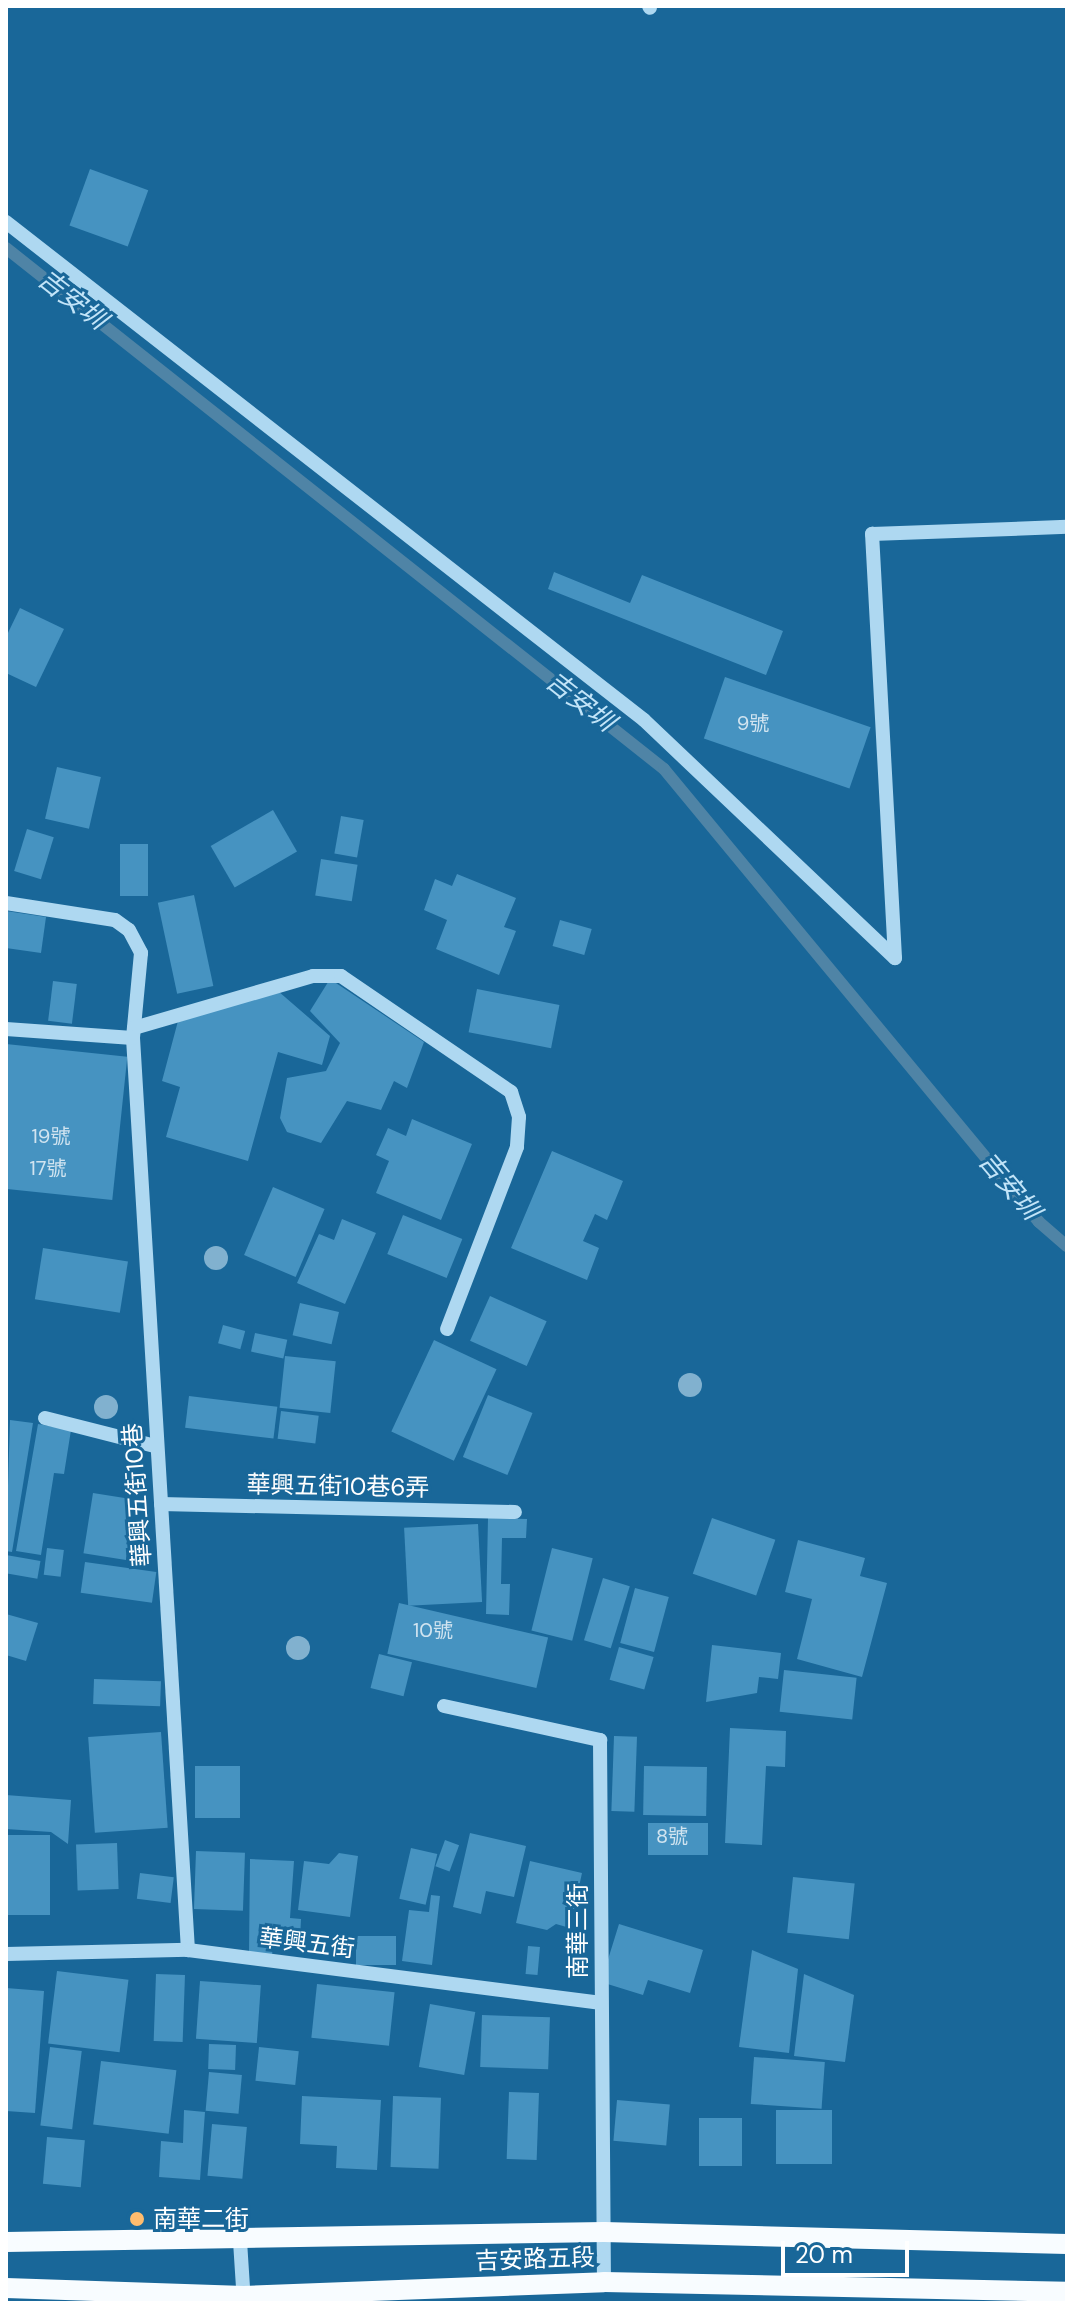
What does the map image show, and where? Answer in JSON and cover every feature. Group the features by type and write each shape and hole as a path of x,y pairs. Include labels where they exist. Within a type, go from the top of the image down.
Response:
{"main road":[{"name":"吉安路五段","path":"6,2242 240,2241 604,2232 1067,2244"},
{"name":"吉安路五段","path":"6,2288 244,2300 604,2282 1067,2292"}],"street":[{"path":"6,222 644,720 895,958 872,534 1067,527"},
{"name":"華興五街10巷","path":"6,903 115,920 129,930 141,953 134,1033 155,1446 188,1950"},
{"path":"6,1029 134,1033 313,976 341,976 511,1092 519,1117 517,1147 447,1329"},
{"path":"45,1418 155,1446"},
{"name":"華興五街10巷6弄","path":"161,1504 515,1512"},
{"name":"南華三街","path":"444,1706 600,1740 604,2282"},
{"name":"華興五街","path":"6,1954 188,1950 600,2003"},
{"path":"240,2241 244,2300"}],"building":[{"path":"90,169 148,190 128,247 69,225"},
{"path":"554,572 630,603 642,575 783,631 766,675 548,589"},
{"path":"20,608 64,629 36,687 6,673 6,637"},
{"path":"725,677 871,727 849,789 704,738"},
{"path":"57,767 101,777 89,829 45,819"},
{"path":"273,810 297,852 235,888 211,846"},
{"path":"341,816 364,820 357,857 334,853"},
{"path":"27,829 54,837 41,879 14,871"},
{"path":"120,844 148,844 148,896 120,896"},
{"path":"321,859 358,865 352,901 315,896"},
{"path":"457,874 516,898 504,927 516,931 499,975 436,949 447,920 424,910 435,879 452,886"},
{"path":"194,895 213,986 177,994 158,903"},
{"path":"6,911 46,917 41,953 6,948"},
{"path":"560,920 592,929 584,955 553,946"},
{"path":"330,979 424,1042 407,1088 394,1081 381,1110 347,1101 321,1143 287,1132 280,1118 287,1078 326,1071 340,1043 310,1011"},
{"path":"53,981 77,984 72,1024 48,1021"},
{"path":"477,989 559,1005 551,1048 469,1032"},
{"path":"278,991 330,1036 322,1065 278,1052 248,1161 166,1137 180,1087 162,1081 178,1021"},
{"path":"6,1044 127,1057 112,1200 6,1189"},
{"path":"412,1119 472,1144 441,1220 376,1193 389,1161 376,1155 388,1128 406,1136"},
{"path":"552,1151 623,1181 607,1220 595,1214 583,1241 599,1248 587,1280 511,1248"},
{"path":"273,1187 325,1209 296,1277 244,1255"},
{"path":"403,1215 462,1239 447,1278 387,1254"},
{"path":"342,1219 376,1233 345,1304 297,1283 319,1234 334,1240"},
{"path":"43,1248 128,1261 120,1313 35,1299"},
{"path":"490,1296 547,1321 527,1366 470,1341"},
{"path":"300,1303 339,1312 332,1344 293,1335"},
{"path":"223,1325 245,1331 240,1349 218,1343"},
{"path":"255,1333 287,1340 283,1358 251,1352"},
{"path":"434,1340 497,1369 454,1461 391,1432"},
{"path":"285,1356 336,1361 330,1413 280,1408"},
{"path":"488,1395 533,1413 507,1475 463,1457"},
{"path":"189,1396 277,1407 273,1439 185,1428"},
{"path":"281,1411 319,1416 315,1443 278,1439"},
{"path":"10,1420 33,1423 12,1552 6,1551"},
{"path":"38,1424 71,1430 64,1474 54,1473 41,1555 16,1551"},
{"path":"93,1493 135,1500 126,1560 83,1553"},
{"path":"488,1518 527,1519 526,1538 502,1538 501,1584 510,1584 509,1615 486,1614"},
{"path":"712,1518 775,1540 756,1596 693,1574"},
{"path":"478,1524 482,1602 408,1606 404,1528"},
{"path":"798,1540 865,1558 860,1576 887,1583 862,1677 797,1659 812,1599 785,1592"},
{"path":"47,1548 64,1550 61,1577 44,1575"},
{"path":"552,1548 593,1558 572,1641 531,1630"},
{"path":"6,1555 40,1561 37,1579 6,1573"},
{"path":"85,1562 156,1572 152,1603 81,1593"},
{"path":"603,1578 630,1586 611,1648 584,1640"},
{"path":"635,1588 669,1597 654,1652 620,1643"},
{"path":"399,1603 548,1637 536,1688 387,1654"},
{"path":"6,1614 38,1623 26,1661 6,1655"},
{"path":"712,1645 781,1653 778,1679 759,1677 757,1693 706,1702"},
{"path":"619,1647 654,1657 644,1690 610,1680"},
{"path":"379,1654 412,1662 404,1696 371,1688"},
{"path":"784,1670 857,1678 852,1719 780,1712"},
{"path":"94,1679 161,1681 160,1706 93,1704"},
{"path":"730,1728 786,1731 785,1767 766,1766 762,1845 725,1843"},
{"path":"161,1732 168,1828 95,1833 88,1737"},
{"path":"614,1736 637,1737 634,1812 611,1811"},
{"path":"195,1766 240,1766 240,1818 195,1818"},
{"path":"644,1766 707,1767 706,1816 643,1815"},
{"path":"6,1795 71,1800 68,1844 51,1832 6,1829"},
{"path":"648,1823 708,1823 708,1855 648,1855"},
{"path":"470,1833 526,1846 514,1897 486,1891 481,1914 453,1907"},
{"path":"6,1835 50,1835 50,1915 6,1915"},
{"path":"445,1840 459,1845 450,1871 435,1866"},
{"path":"117,1843 119,1889 78,1890 76,1844"},
{"path":"411,1848 437,1854 426,1905 399,1899"},
{"path":"196,1851 245,1853 243,1911 194,1909"},
{"path":"339,1853 358,1856 350,1917 298,1910 304,1861 329,1864"},
{"path":"250,1859 294,1861 290,1918 301,1919 300,1939 274,1937 272,1955 249,1953"},
{"path":"530,1861 582,1873 570,1928 556,1924 547,1930 516,1923"},
{"path":"140,1873 174,1877 171,1903 137,1899"},
{"path":"793,1877 855,1883 849,1939 787,1933"},
{"path":"431,1895 440,1896 432,1965 402,1961 409,1910 429,1912"},
{"path":"619,1924 703,1950 690,1993 648,1980 643,1995 601,1982"},
{"path":"356,1936 396,1936 396,1965 356,1965"},
{"path":"528,1946 540,1947 538,1975 526,1974"},
{"path":"752,1950 798,1969 789,2053 739,2047"},
{"path":"57,1971 128,1980 120,2052 48,2043"},
{"path":"156,1974 185,1975 183,2042 154,2041"},
{"path":"804,1974 854,1995 845,2062 794,2056"},
{"path":"200,1981 261,1985 257,2043 196,2039"},
{"path":"317,1984 395,1992 389,2046 311,2038"},
{"path":"6,1988 44,1991 35,2113 6,2111"},
{"path":"430,2004 475,2012 464,2075 419,2067"},
{"path":"482,2015 550,2017 548,2069 480,2067"},
{"path":"209,2044 236,2045 235,2070 208,2069"},
{"path":"50,2047 82,2051 72,2129 40,2125"},
{"path":"259,2047 299,2051 295,2085 255,2081"},
{"path":"754,2057 825,2062 822,2109 751,2104"},
{"path":"101,2061 176,2070 169,2134 93,2125"},
{"path":"209,2072 242,2075 238,2114 206,2111"},
{"path":"509,2092 539,2093 537,2160 507,2159"},
{"path":"302,2096 381,2100 377,2170 336,2168 337,2146 300,2144"},
{"path":"393,2096 441,2098 438,2169 391,2167"},
{"path":"617,2100 670,2105 666,2145 613,2141"},
{"path":"184,2110 205,2112 200,2180 159,2177 161,2141 183,2143"},
{"path":"776,2110 832,2110 832,2164 776,2164"},
{"path":"699,2118 742,2118 742,2166 699,2166"},
{"path":"212,2124 247,2127 242,2179 207,2176"},
{"path":"47,2137 85,2140 81,2187 43,2184"}],"waterway":[{"name":"吉安圳","path":"6,248 664,769 1039,1222 1067,1246"}],"place":[{"name":"南華二街","path":"137,2219"}]}
